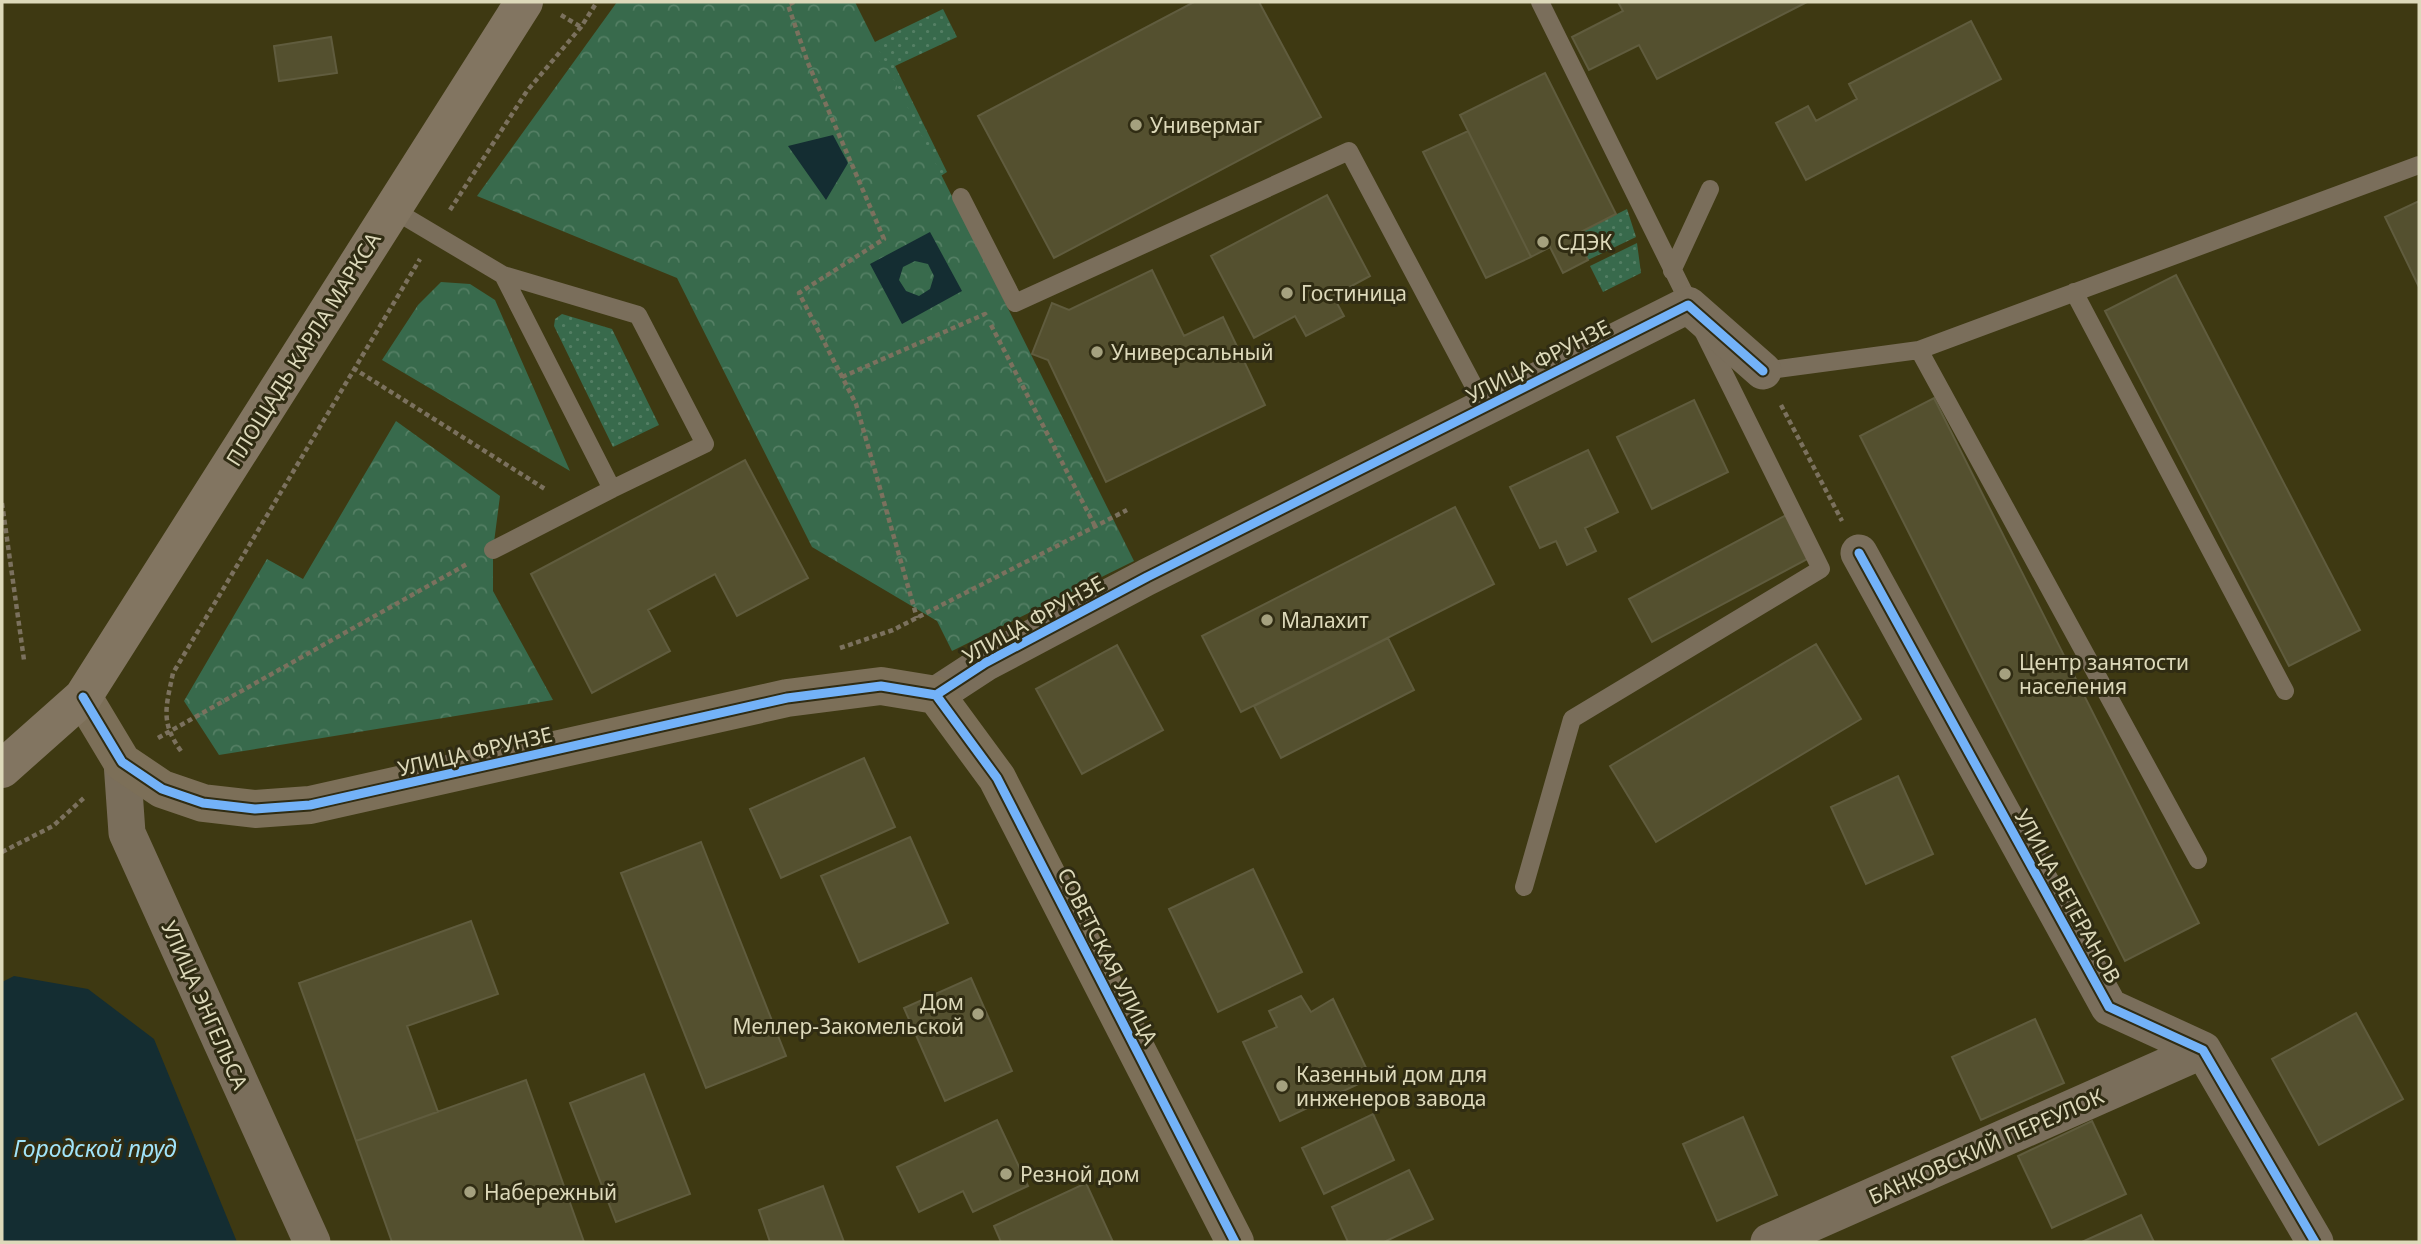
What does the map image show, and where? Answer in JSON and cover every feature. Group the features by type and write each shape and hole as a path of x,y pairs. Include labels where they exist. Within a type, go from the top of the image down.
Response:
{"main road":[{"name":"ПЛОЩАДЬ КАРЛА МАРКСА","path":"2,769 83,697 524,2"}],"street":[{"name":"УЛИЦА ФРУНЗЕ","path":"83,697 122,762 162,789 203,803 255,809 310,805 787,698 881,686 936,695 985,663 1147,577 1688,305"},
{"path":"1688,305 1763,371"},
{"name":"УЛИЦА ВЕТЕРАНОВ","path":"1859,553 2109,1007 2203,1050"},
{"name":"СОВЕТСКАЯ УЛИЦА","path":"936,695 997,778 1235,1242"},
{"name":"УЛИЦА ЭНГЕЛЬСА","path":"122,762 127,833 312,1242"},
{"path":"2203,1050 2315,1242"},
{"name":"БАНКОВСКИЙ ПЕРЕУЛОК","path":"1769,1242 2203,1050"}],"lane":[{"path":"1524,887 1572,719 1821,569 1540,2"},
{"path":"961,197 1016,303 1349,151 1485,407"},
{"path":"1763,371 1919,351 2419,165"},
{"path":"1672,271 1710,189"},
{"path":"392,209 433,237 503,275 638,315 705,443 493,550"},
{"path":"503,275 612,489"},
{"path":"2074,292 2285,691"},
{"path":"1919,351 2197,860"}],"path":[{"path":"188,758 167,731 166,705 173,673 433,237 527,91 597,2"},
{"path":"794,2 788,5 808,63 884,239 799,293 856,404 917,618"},
{"path":"842,377 985,314 1096,526"},
{"path":"353,369 575,508"},
{"path":"1763,371 1859,553"},
{"path":"2,503 24,660"},
{"path":"827,652 893,630 1127,509"},
{"path":"167,731 493,550"}],"green space":[{"path":"617,2 855,2 1134,561 952,651 937,621 812,547 677,278 477,196"},
{"path":"943,9 957,37 895,66 947,172 913,193 848,55"},
{"path":"1627,209 1636,237 1588,260 1575,235"},
{"path":"1637,243 1641,273 1603,292 1590,266"},
{"path":"441,282 470,284 495,300 570,471 382,360 418,305"},
{"path":"562,314 612,329 659,425 613,447 554,326 555,319"},
{"path":"396,421 500,496 493,550 493,591 553,700 219,755 184,701 267,559 303,579"}],"water":[{"path":"833,135 848,163 826,200 788,146"},
{"path":"930,232 962,291 902,324 870,264","holes":["915,261 928,264 934,276 930,289 919,296 906,291 899,280 903,267"]},
{"name":"Городской пруд","path":"14,976 88,989 154,1039 237,1242 2,1242 2,982"}],"building":[{"path":"1194,2 1259,2 1321,117 1054,258 978,116"},
{"path":"1618,2 1807,2 1657,79 1639,45 1589,70 1572,37 1623,11"},
{"path":"1971,21 2001,79 1806,180 1776,123 1808,106 1816,121 1857,99 1849,84"},
{"path":"331,37 337,73 279,81 274,46"},
{"path":"1545,73 1616,214 1575,235 1588,260 1563,273 1550,247 1531,257 1460,115"},
{"path":"1468,131 1531,257 1486,278 1423,152"},
{"path":"1327,195 1370,276 1333,296 1344,316 1306,336 1295,316 1254,338 1211,256"},
{"path":"2419,201 2419,287 2385,217"},
{"path":"1152,270 1184,336 1223,317 1265,405 1106,482 1048,360 1032,354 1052,303 1069,310"},
{"path":"2176,275 2360,630 2289,666 2105,311"},
{"path":"1934,398 2199,923 2125,961 1860,436"},
{"path":"1694,400 1728,472 1652,509 1617,437"},
{"path":"1588,450 1618,512 1585,528 1596,551 1567,565 1556,541 1540,548 1510,487"},
{"path":"745,460 808,578 737,616 715,574 648,610 670,651 592,693 531,574"},
{"path":"1455,507 1494,584 1241,712 1202,636"},
{"path":"1788,514 1811,557 1652,642 1629,599"},
{"path":"1388,638 1414,690 1281,758 1254,706"},
{"path":"1816,644 1861,719 1656,842 1610,766"},
{"path":"1117,645 1163,730 1082,774 1036,689"},
{"path":"864,758 895,827 781,878 750,809"},
{"path":"1898,776 1933,854 1866,884 1831,807"},
{"path":"910,837 948,923 859,962 821,876"},
{"path":"701,842 786,1056 706,1088 621,873"},
{"path":"1253,869 1302,972 1218,1012 1169,909"},
{"path":"471,921 498,994 407,1026 438,1112 356,1141 299,983"},
{"path":"971,978 1012,1071 945,1101 904,1008"},
{"path":"1301,996 1311,1012 1333,999 1371,1078 1280,1121 1243,1042 1277,1027 1269,1011"},
{"path":"2356,1013 2403,1099 2319,1145 2272,1059"},
{"path":"2035,1019 2064,1083 1981,1120 1952,1057"},
{"path":"644,1074 690,1194 616,1222 570,1103"},
{"name":"Набережный","path":"526,1080 584,1242 392,1242 356,1141"},
{"path":"1373,1114 1394,1160 1324,1194 1302,1148"},
{"path":"1743,1117 1777,1195 1717,1221 1683,1144"},
{"path":"997,1120 1028,1186 973,1212 963,1191 919,1212 897,1167"},
{"path":"2092,1121 2126,1194 2052,1228 2018,1156"},
{"path":"1409,1170 1433,1219 1384,1242 1348,1242 1332,1207"},
{"path":"1086,1183 1113,1242 1001,1242 994,1226"},
{"path":"823,1186 844,1242 770,1242 759,1210"},
{"path":"2141,1215 2154,1242 2082,1242"}],"cycle path":[{"path":"83,697 122,762 162,789 203,803 255,809 310,805 787,698 881,686 936,695 985,663 1147,577 1688,305 1763,371"},
{"path":"1859,553 2109,1007 2203,1050 2315,1242"},
{"path":"936,695 997,778 1235,1242"}],"place":[{"name":"Универмаг","path":"1136,125"},
{"name":"СДЭК","path":"1543,242"},
{"name":"Гостиница","path":"1287,293"},
{"name":"Универсальный","path":"1097,352"},
{"name":"Малахит","path":"1267,620"},
{"name":"Центр занятости населения","path":"2005,674"},
{"name":"Дом Меллер-Закомельской","path":"978,1014"},
{"name":"Казенный дом для инженеров завода","path":"1282,1086"},
{"name":"Резной дом","path":"1006,1174"},
{"name":"Набережный","path":"470,1192"}]}
